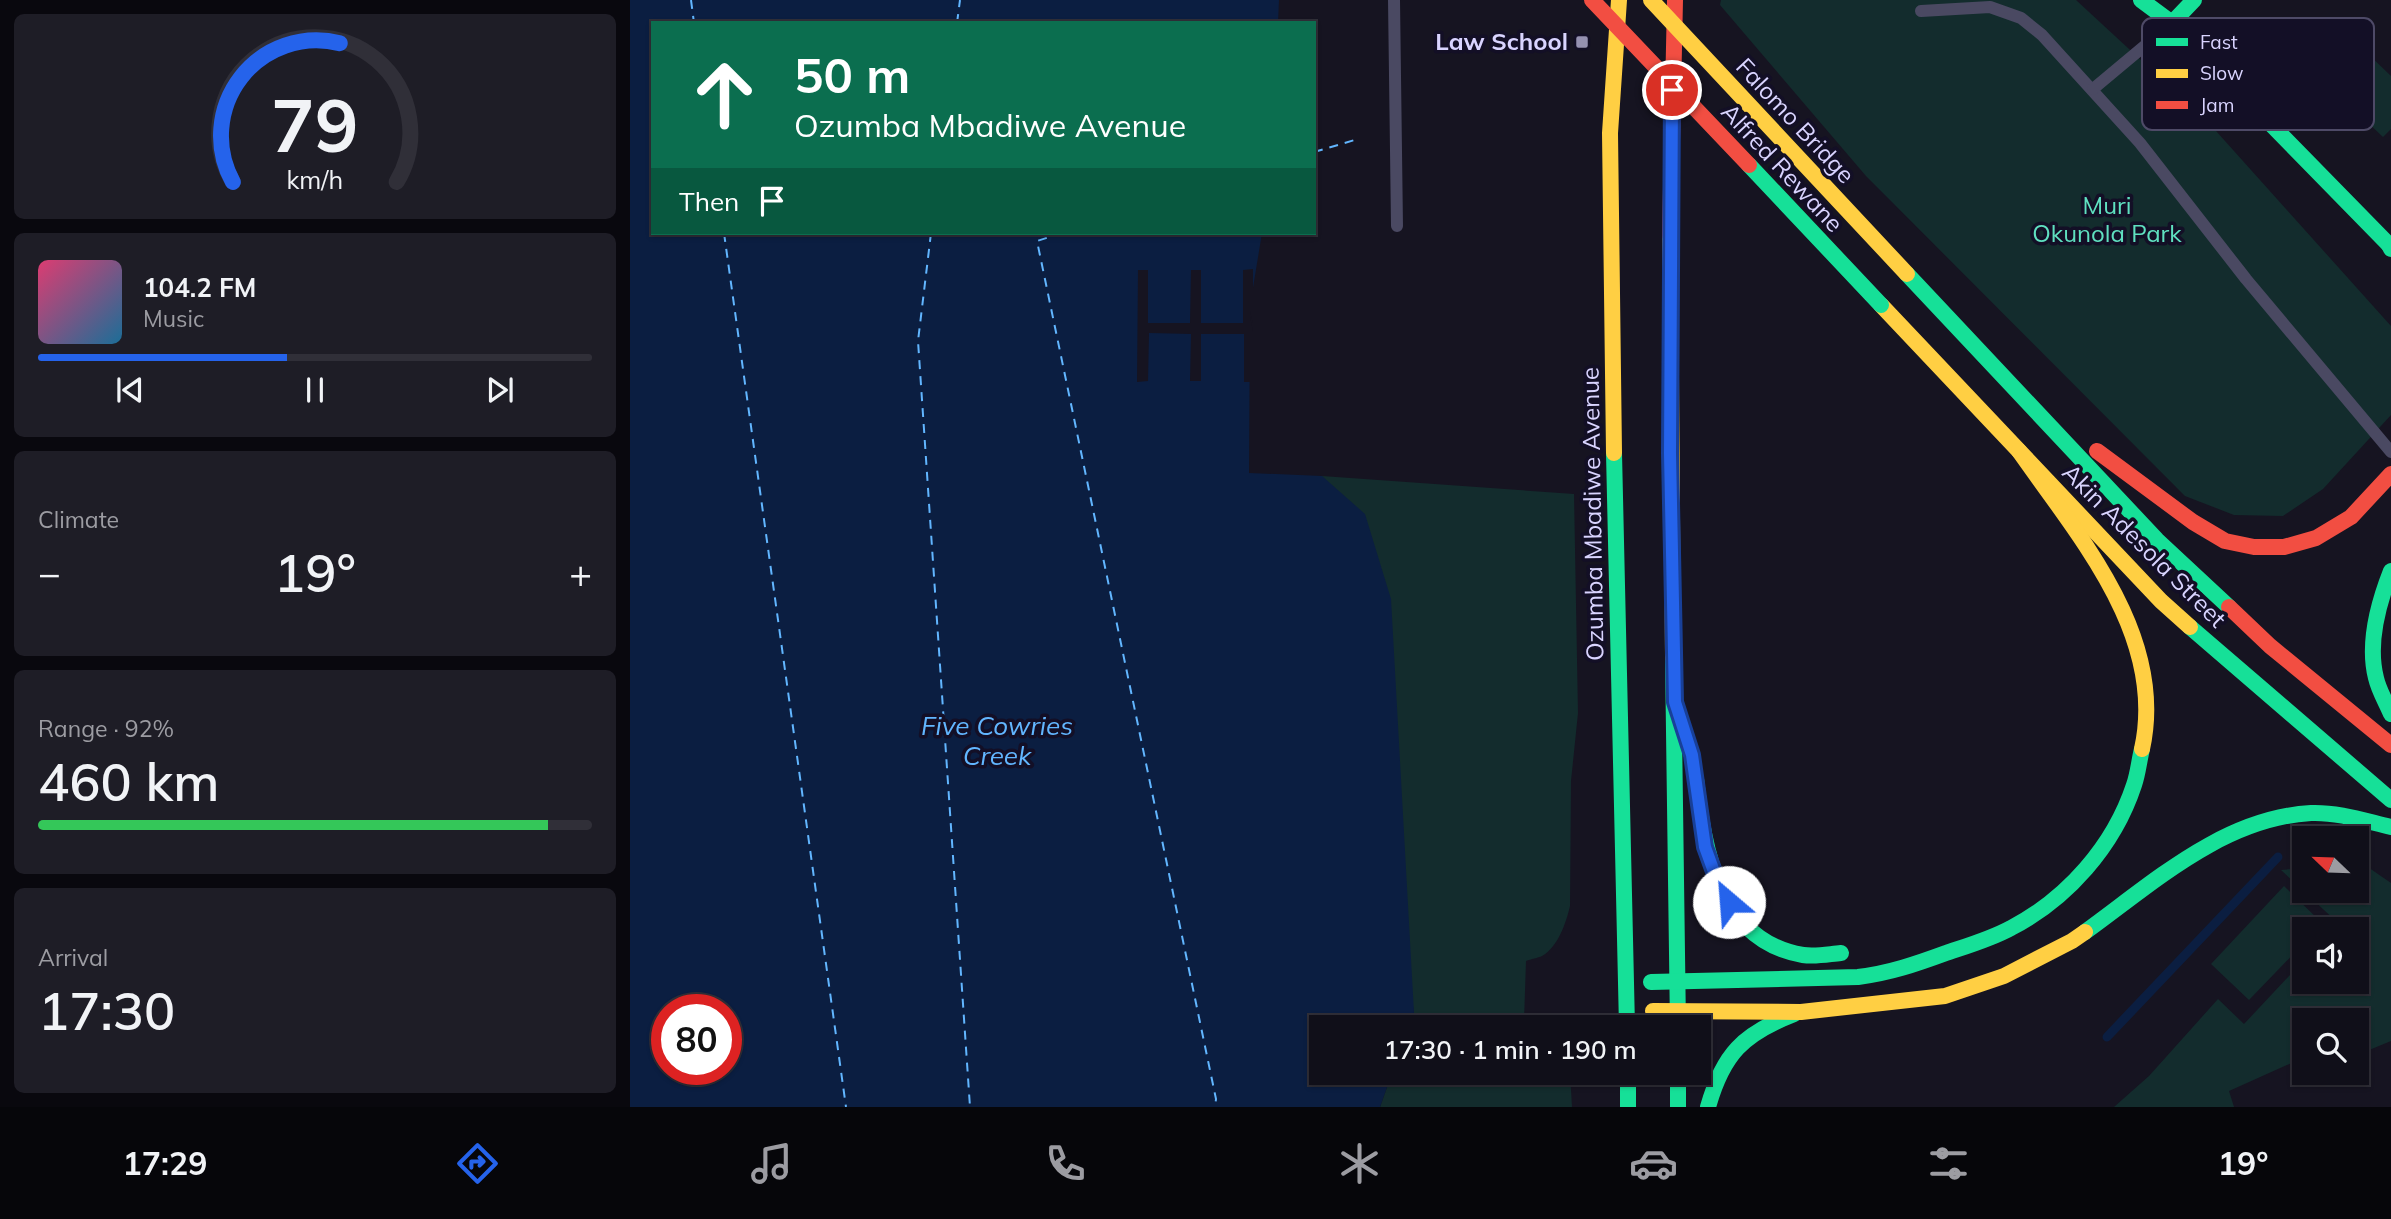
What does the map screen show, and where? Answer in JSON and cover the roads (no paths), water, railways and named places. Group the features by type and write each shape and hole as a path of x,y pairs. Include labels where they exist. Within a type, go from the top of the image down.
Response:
{"main road":[{"name":"Alfred Rewane","path":"1592,0 1881,306"},
{"name":"Ozumba Mbadiwe Avenue","path":"1619,0 1610,132 1627,1015"},
{"name":"Falomo Bridge","path":"1651,0 1907,274"},
{"path":"1675,0 1670,173 1670,411 1678,1015"},
{"path":"1673,34 1684,0"},
{"path":"2141,0 2165,18"},
{"path":"2177,18 2194,0"},
{"path":"2276,130 2390,247"},
{"name":"Akin Adesola Street","path":"1907,274 2157,540 2270,646 2391,745"},
{"name":"Akin Adesola Street","path":"1881,306 2161,601 2249,680 2391,800"},
{"path":"2022,397 2193,522 2225,541 2254,547 2284,547 2316,538 2351,517 2391,474"},
{"path":"1625,982 1677,983 1858,977 1889,973 2010,929 2043,908 2070,886 2097,856 2134,786 2144,740 2145,693 2138,646 2108,578 2019,451"},
{"path":"2391,571 2374,626 2374,649 2376,676 2391,714"},
{"path":"1675,702 1693,761 1705,847 1721,891 1745,924 1760,939 1803,955 1857,952"},
{"path":"1711,1017 1801,1012 1945,996 2004,976 2072,941 2183,861 2220,838 2282,817 2313,813 2391,827"},
{"path":"1894,954 1930,957"},
{"path":"1627,1010 1655,1015"},
{"path":"1709,1107 1720,1072 1736,1046 1766,1025 1801,1012"},
{"path":"1628,1085 1628,1107"},
{"path":"1678,1085 1678,1107"}],"lane":[{"path":"1394,0 1398,226"},
{"path":"1921,11 1981,6 2021,18 2042,35 2140,144 2246,279 2391,452"},
{"path":"2093,89 2142,48"}],"water":[{"name":"Five Cowries Creek","path":"630,0 1279,0 1278,21 651,21 651,235 1262,235 1250,306 1249,473 1322,476 1365,514 1391,599 1414,1013 1309,1015 1309,1085 1388,1085 1380,1107 630,1107"}],"waterway":[{"path":"2107,1037 2278,857"}],"place":[{"name":"Law School","path":"1582,42"}],"park label":[{"name":"Muri Okunola Park","path":"2107,220"}]}
